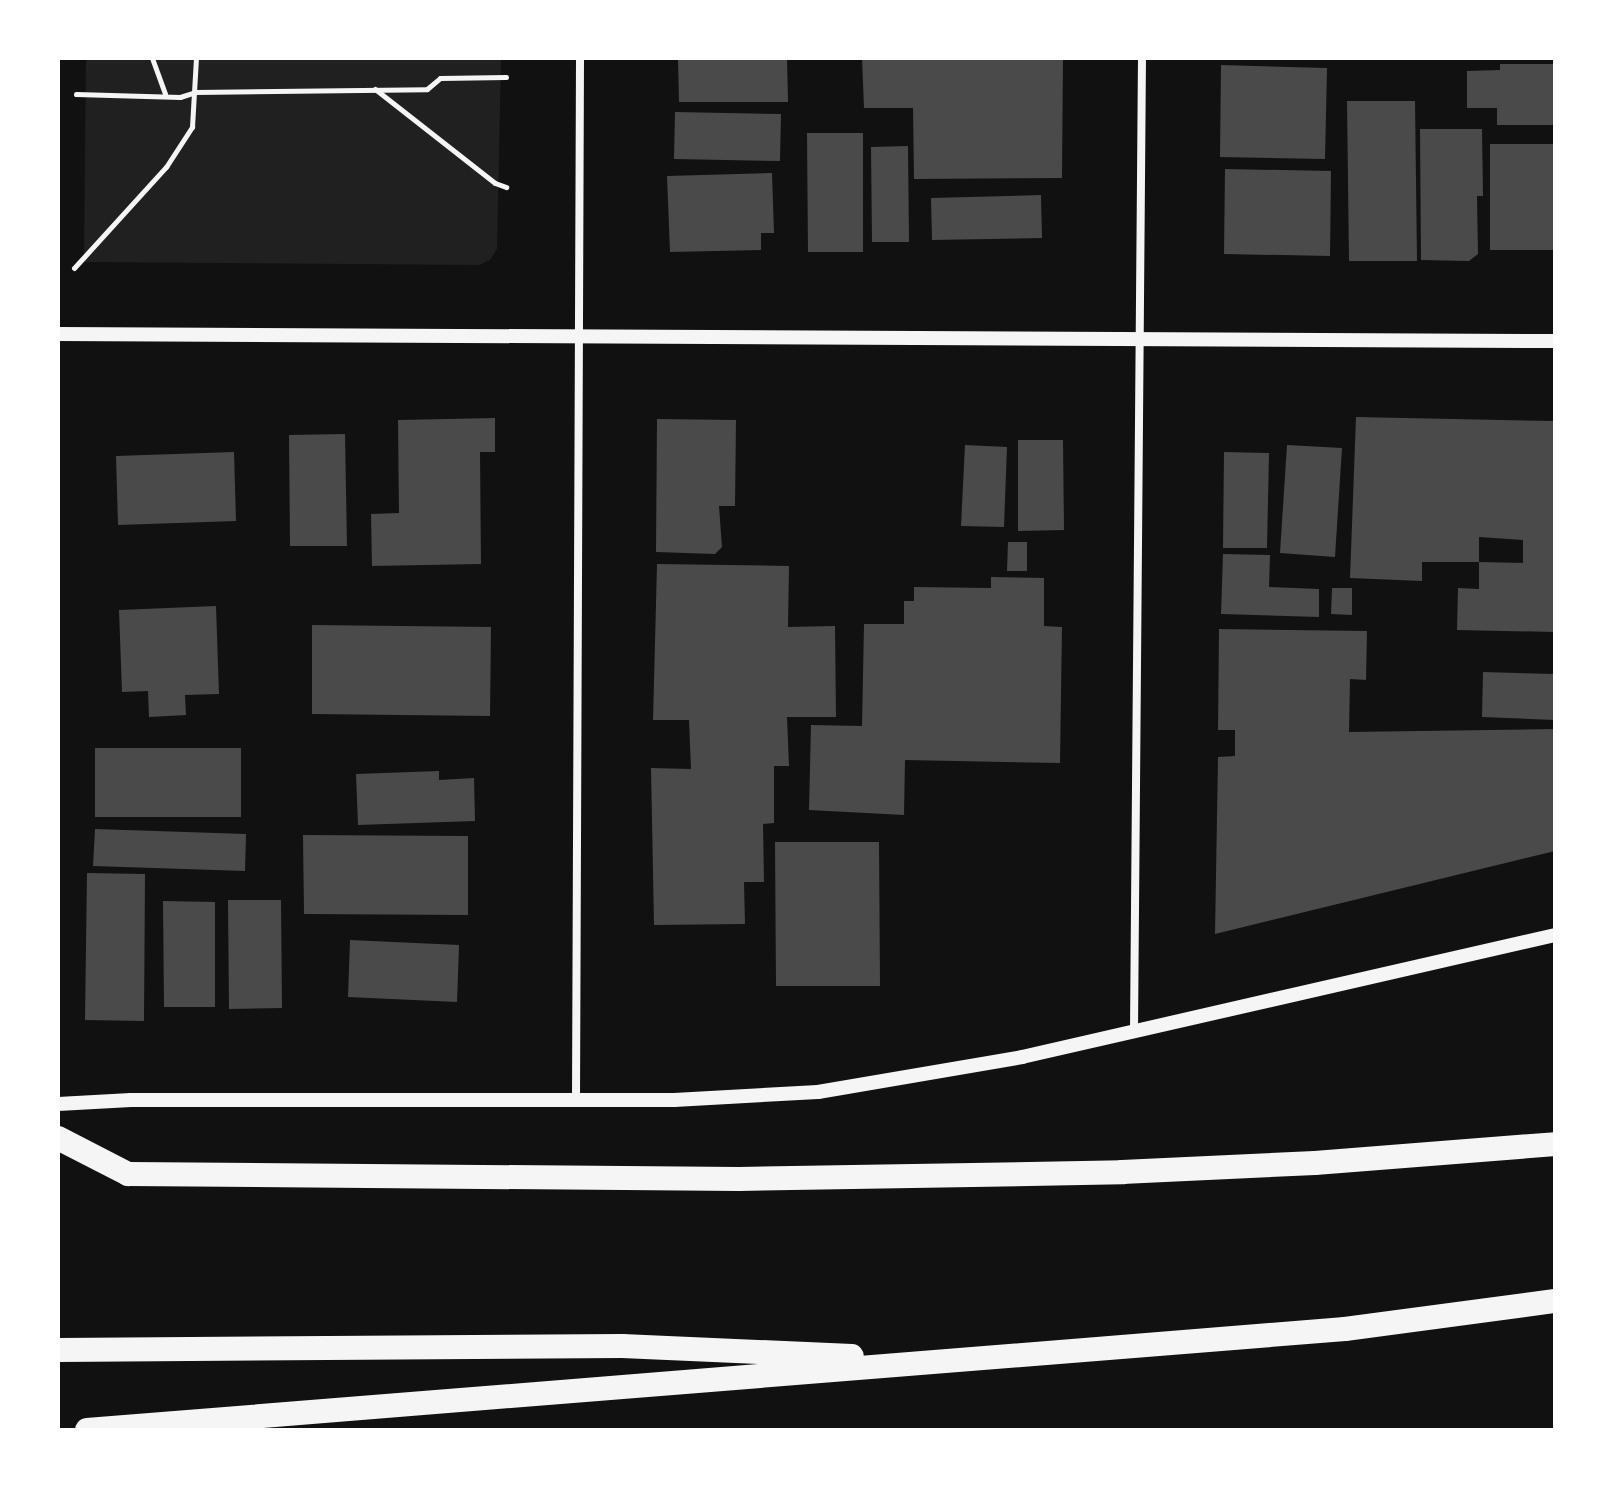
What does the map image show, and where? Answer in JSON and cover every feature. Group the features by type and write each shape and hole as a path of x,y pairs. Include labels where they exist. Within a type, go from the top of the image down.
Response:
{"highway":[{"path":"58,1138 128,1174 724,1179 1138,1171 1315,1163 1555,1144"},
{"path":"87,1430 1345,1329 1555,1301"},
{"path":"58,1350 700,1347 942,1362"}],"street":[{"path":"576,1100 580,58"},
{"path":"1134,1031 1142,58"},
{"path":"58,334 1555,341"},
{"path":"58,1104 131,1100 712,1099 849,1088 981,1066 1555,935"}],"path":[{"path":"152,58 165,94"},
{"path":"74,268 166,167 192,127 196,58"},
{"path":"76,94 165,94 180,97 195,92 427,89 440,78 506,77"},
{"path":"374,88 495,183 506,187"}],"shaded area":[{"path":"86,58 501,58 497,249 490,260 479,265 84,262"}],"building":[{"path":"678,58 787,58 788,102 679,102"},
{"path":"862,58 1063,58 1062,178 914,179 913,108 864,108"},
{"path":"1500,64 1555,64 1555,125 1497,125 1497,108 1467,108 1467,71 1500,70"},
{"path":"1221,65 1327,68 1325,159 1220,157"},
{"path":"1347,101 1415,101 1417,261 1349,261"},
{"path":"675,112 781,114 780,161 674,159"},
{"path":"1420,129 1482,129 1483,196 1477,196 1478,254 1469,261 1421,260"},
{"path":"807,133 863,133 863,252 808,252"},
{"path":"1490,144 1555,144 1555,250 1490,250"},
{"path":"908,146 909,242 872,242 871,147"},
{"path":"1225,169 1331,171 1330,256 1224,254"},
{"path":"772,173 774,233 761,233 761,250 670,252 667,176"},
{"path":"1041,195 1042,238 932,240 931,198"},
{"path":"1356,417 1555,421 1555,632 1457,630 1458,588 1479,589 1479,562 1422,562 1422,581 1350,578","holes":["1479,537 1523,540 1523,563 1479,562"]},
{"path":"495,418 495,452 480,452 481,564 372,566 371,514 399,513 398,420"},
{"path":"657,419 736,420 735,506 719,506 722,547 715,554 656,552"},
{"path":"345,434 347,546 290,546 289,435"},
{"path":"1018,440 1063,440 1064,530 1018,531"},
{"path":"965,445 1007,447 1004,527 961,526"},
{"path":"1287,445 1342,448 1335,557 1280,553"},
{"path":"234,452 236,521 118,525 116,456"},
{"path":"1224,452 1269,453 1267,548 1223,548"},
{"path":"1008,542 1027,542 1027,571 1007,571"},
{"path":"1223,554 1270,555 1269,587 1319,589 1319,617 1221,614"},
{"path":"657,564 789,566 788,627 835,626 836,717 787,717 789,766 774,766 774,823 763,824 764,882 744,882 745,924 654,925 651,768 691,769 689,720 653,720"},
{"path":"991,577 1044,578 1044,626 1062,627 1060,763 905,760 904,815 809,810 811,725 862,726 864,624 904,624 904,601 914,601 914,587 991,588"},
{"path":"1332,588 1352,588 1352,615 1331,614"},
{"path":"216,606 219,694 185,695 186,715 149,717 148,691 122,692 119,610"},
{"path":"312,625 491,627 490,716 312,714"},
{"path":"1219,629 1367,631 1366,680 1350,679 1349,732 1555,729 1555,851 1215,934 1218,757 1235,756 1235,730 1218,730"},
{"path":"1483,672 1555,674 1555,720 1482,717"},
{"path":"95,748 241,748 241,817 95,817"},
{"path":"439,771 439,780 474,778 475,821 358,825 356,774"},
{"path":"95,829 246,834 245,871 93,866"},
{"path":"303,835 468,836 468,915 304,914"},
{"path":"775,842 879,842 880,986 776,986"},
{"path":"87,873 145,874 144,1021 85,1020"},
{"path":"228,900 281,900 282,1008 229,1009"},
{"path":"163,901 215,902 215,1007 164,1007"},
{"path":"350,940 459,945 457,1002 348,997"}]}
